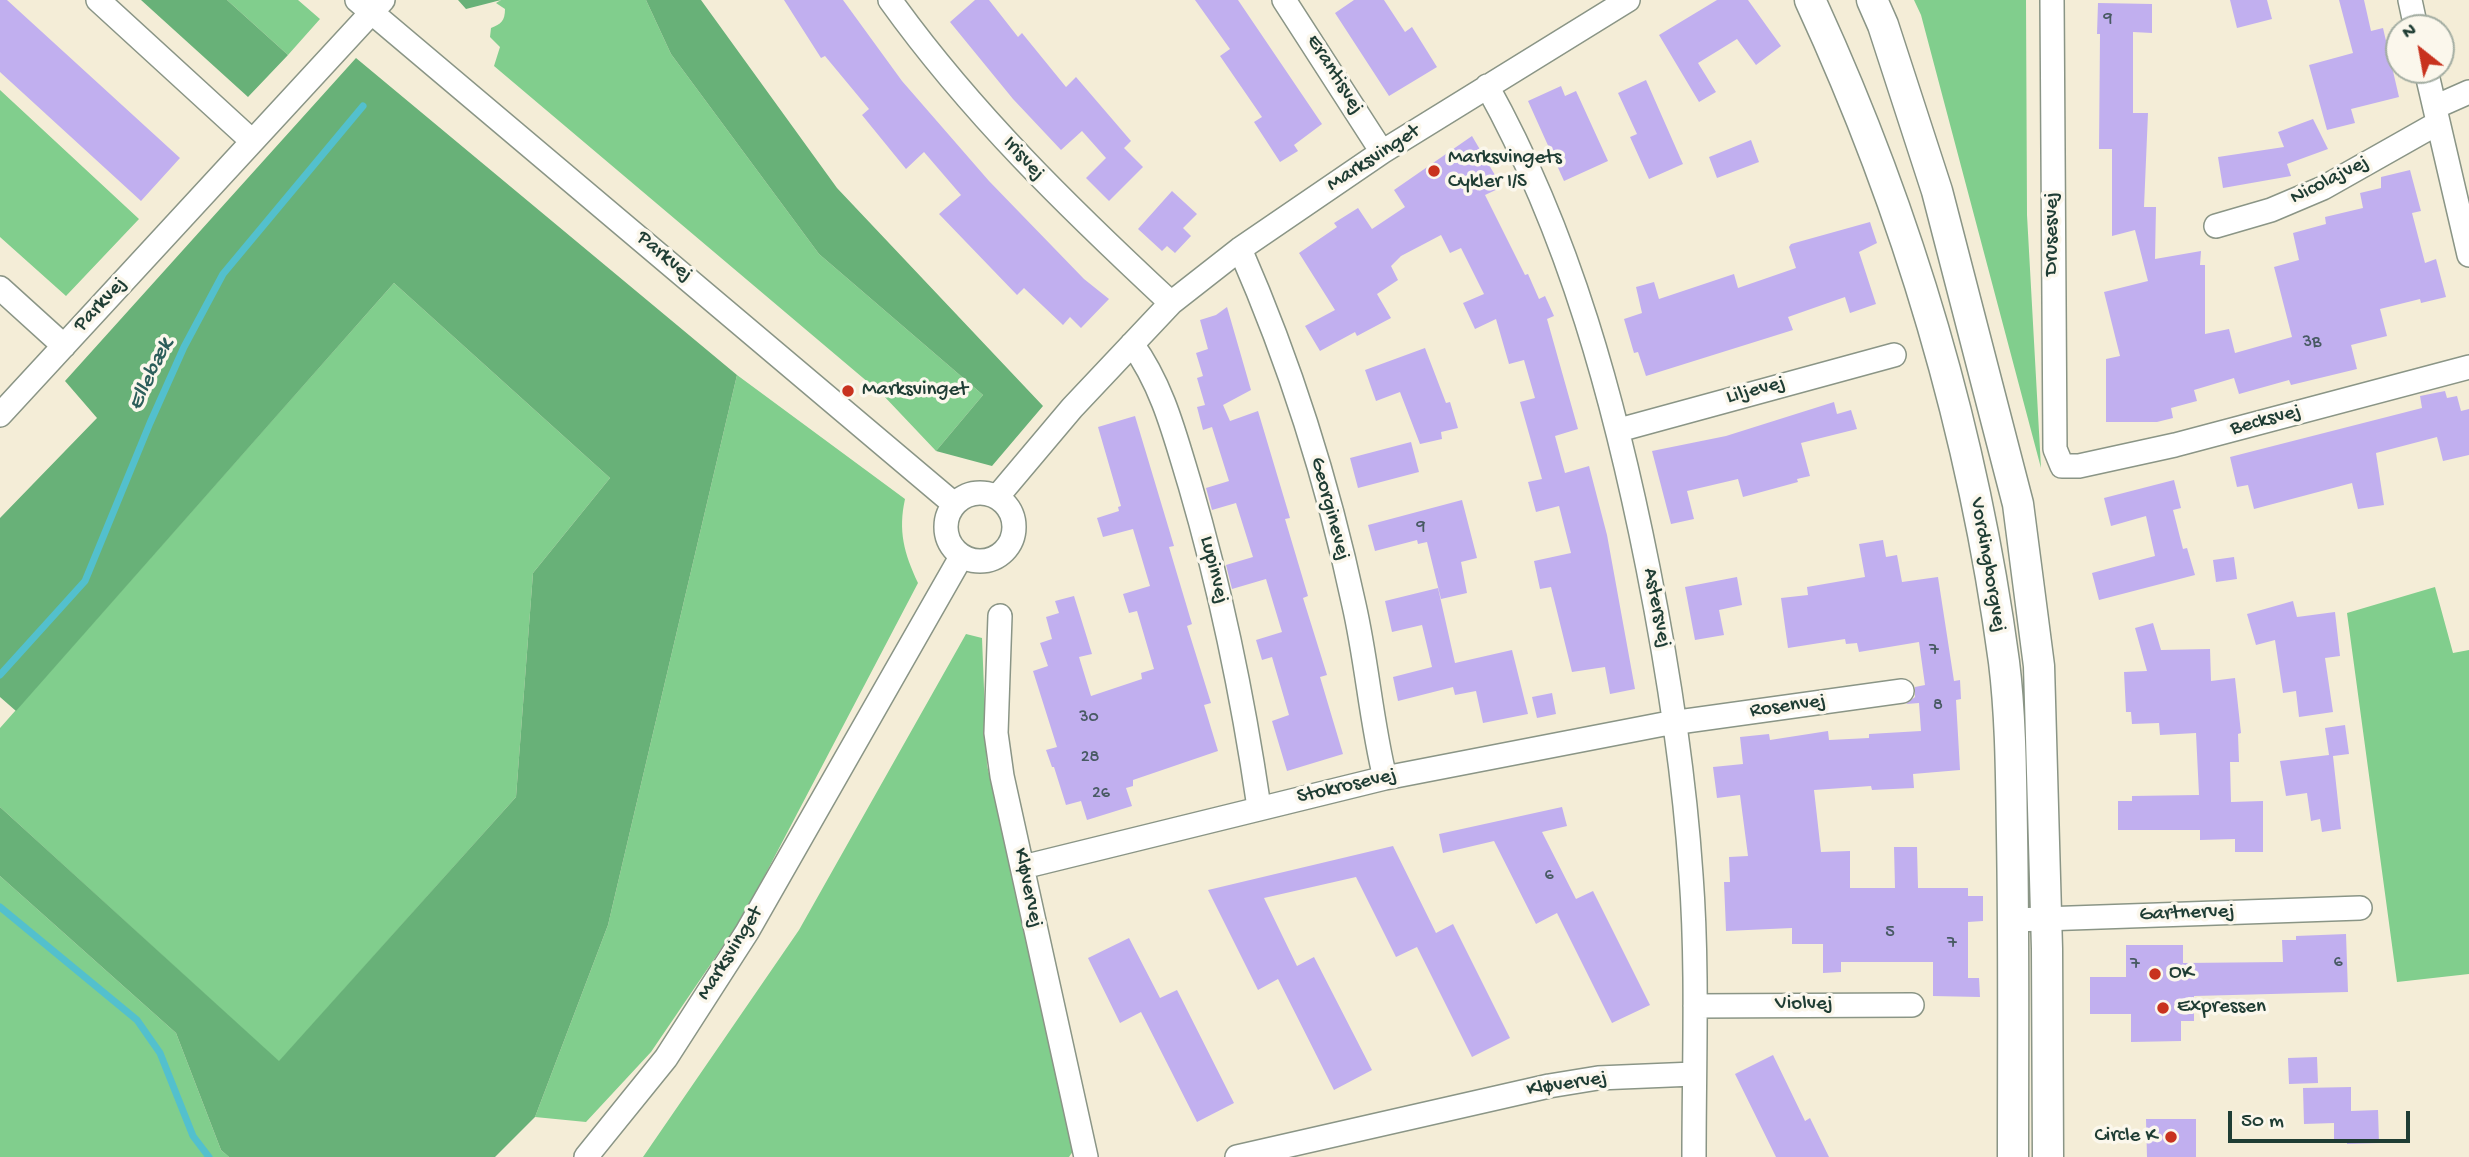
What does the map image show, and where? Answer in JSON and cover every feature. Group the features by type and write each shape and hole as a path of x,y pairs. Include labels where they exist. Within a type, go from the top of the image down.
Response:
{"main road":[{"name":"Vordingborgvej","path":"1810,0 1858,107 1921,282 1947,376 1978,509 2004,663 2011,755 2014,1157"},
{"name":"Vordingborgvej","path":"1872,0 1887,37 1937,191 2018,504 2039,666 2046,920 2048,1157"}],"street":[{"path":"99,0 252,141"},
{"name":"Irisvej","path":"890,0 992,125 1062,200 1171,303"},
{"name":"Erantisvej","path":"1284,0 1382,152"},
{"name":"Drusesvej","path":"2052,0 2055,449 2062,466"},
{"name":"Marksvinget","path":"997,497 1072,408 1171,303 1240,249 1382,152 1620,2"},
{"name":"Parkvej","path":"0,415 252,141 370,4 954,504"},
{"path":"2429,84 2469,255"},
{"name":"Astersvej","path":"1487,86 1566,259 1619,430 1670,677 1692,878 1694,1157"},
{"name":"Nicolajvej","path":"2216,226 2271,210 2323,188 2469,92"},
{"name":"Georginevej","path":"1240,249 1275,332 1333,517 1366,662 1385,778"},
{"name":"Parkvej","path":"0,288 64,346"},
{"name":"Lupinvej","path":"1132,344 1156,381 1205,538 1230,636 1259,807"},
{"name":"Liljevej","path":"1619,430 1894,355"},
{"name":"Becksvej","path":"2062,466 2079,466 2194,440 2469,367"},
{"path":"970,494 997,497 1011,513 1014,533 1011,542 1005,551 990,560 971,561 961,557 948,541 946,532 949,512 954,504 970,494"},
{"name":"Marksvinget","path":"586,1157 666,1058 747,932 961,557"},
{"name":"Kløvervej","path":"1000,616 996,733 1086,1157"},
{"name":"Rosenvej","path":"1675,723 1902,691"},
{"name":"Stokrosevej","path":"1023,867 1385,778 1675,723"},
{"name":"Gartnervej","path":"2014,920 2360,908"},
{"name":"Violvej","path":"1695,1006 1912,1004"},
{"name":"Kløvervej","path":"1237,1157 1549,1086 1598,1078 1694,1074"}],"green space":[{"path":"141,0 227,0 288,55 248,97"},
{"path":"227,0 298,0 320,19 288,55"},
{"path":"458,0 501,0 466,9"},
{"path":"501,0 646,0 671,54 819,254 983,395 936,451 882,394 494,66 500,47 490,37 491,28 500,23 504,16 505,9 496,3"},
{"path":"646,0 701,0 837,188 1043,406 992,466 936,451 983,395 819,254 671,54"},
{"path":"1914,0 2026,0 2027,215 2041,468 1921,15"},
{"path":"356,58 737,375 608,925 535,1117 495,1157 229,1157 221,1150 176,1033 0,876 0,807 279,1061 516,797 533,573 610,478 394,283 16,711 0,697 0,518 97,418 65,381"},
{"path":"0,90 139,219 66,296 0,237"},
{"path":"394,283 610,478 533,573 516,797 279,1062 0,807 0,728"},
{"path":"737,375 905,499 902,532 909,562 918,583 744,915 651,1052 586,1122 535,1117 608,925"},
{"path":"2435,587 2453,653 2469,650 2469,974 2397,982 2347,613"},
{"path":"966,634 982,638 987,765 1076,1147 1069,1157 643,1157 799,930"},
{"path":"0,876 176,1033 221,1150 229,1157 0,1157"}],"building":[{"path":"0,0 7,0 180,158 141,201 0,72"},
{"path":"784,0 843,0 902,81 989,181 1084,279 1109,299 1081,328 1070,317 1063,325 1024,288 1017,295 939,214 961,195 924,152 906,169 862,115 869,109 825,56 821,58"},
{"path":"975,0 989,0 1018,37 1022,33 1066,87 1076,77 1131,141 1124,148 1143,167 1109,201 1086,178 1106,158 1082,131 1061,150 1013,99 950,22"},
{"path":"1195,0 1238,0 1322,124 1294,145 1298,151 1280,162 1254,122 1262,117 1220,56 1230,49"},
{"path":"1354,0 1384,0 1405,32 1412,27 1437,67 1389,96 1335,13"},
{"path":"1717,0 1748,0 1781,46 1756,65 1737,39 1698,63 1716,92 1699,102 1659,35"},
{"path":"2230,0 2267,0 2272,19 2237,28"},
{"path":"2339,0 2364,0 2371,31 2383,28 2385,84 2396,84 2399,97 2351,109 2355,123 2327,130 2309,65 2353,53"},
{"path":"2098,3 2152,4 2152,33 2133,32 2133,113 2148,113 2144,207 2156,207 2155,259 2201,251 2200,265 2205,265 2205,334 2229,329 2235,353 2292,337 2274,267 2299,260 2293,233 2326,224 2325,217 2363,208 2360,193 2381,188 2381,177 2410,170 2421,211 2412,213 2425,263 2436,259 2446,297 2421,303 2420,299 2380,309 2387,336 2351,345 2357,369 2291,385 2289,380 2239,394 2234,378 2194,390 2197,401 2171,408 2173,418 2157,422 2106,422 2106,359 2120,356 2104,292 2148,281 2135,230 2112,236 2112,149 2099,149"},
{"path":"1646,80 1683,164 1649,179 1630,137 1637,134 1618,93"},
{"path":"1561,86 1565,96 1576,91 1608,161 1564,181 1528,101"},
{"path":"2313,119 2328,149 2287,164 2291,176 2223,188 2218,157 2284,147 2278,132"},
{"path":"1472,136 1502,187 1485,195 1525,275 1528,274 1539,299 1545,296 1554,316 1547,319 1578,429 1555,436 1565,473 1589,466 1607,535 1635,689 1610,694 1605,667 1572,672 1551,587 1540,589 1534,561 1571,553 1559,506 1536,512 1528,482 1542,479 1520,402 1535,398 1524,360 1509,364 1496,319 1475,329 1463,303 1484,294 1461,248 1450,253 1441,235 1401,256 1391,266 1398,280 1377,294 1391,318 1357,336 1355,332 1320,351 1305,326 1335,310 1299,253 1337,227 1334,223 1358,208 1372,229 1405,207 1394,190"},
{"path":"1751,140 1759,162 1717,178 1709,157"},
{"path":"1172,191 1197,214 1183,228 1191,236 1175,253 1167,246 1162,251 1138,229"},
{"path":"1870,222 1877,243 1859,252 1876,304 1850,313 1845,297 1788,317 1793,330 1646,376 1638,352 1634,353 1624,319 1642,313 1636,287 1654,282 1659,299 1734,274 1738,288 1796,268 1789,247 1791,244"},
{"path":"1227,307 1251,390 1223,405 1230,421 1258,411 1290,518 1285,519 1308,596 1303,598 1327,675 1320,677 1343,754 1287,771 1272,721 1289,715 1272,657 1262,660 1256,640 1282,632 1266,579 1232,589 1226,565 1253,557 1236,503 1212,510 1206,488 1229,481 1212,427 1203,430 1197,407 1205,405 1197,378 1203,376 1196,353 1208,349 1200,320 1216,315"},
{"path":"1425,348 1446,403 1450,402 1458,428 1441,432 1442,439 1420,444 1400,392 1376,401 1365,370"},
{"path":"2445,391 2447,398 2457,396 2461,411 2469,409 2469,455 2443,461 2437,437 2376,453 2384,505 2358,509 2352,483 2254,509 2248,485 2237,487 2230,457 2422,408 2420,396"},
{"path":"1834,402 1837,414 1851,410 1857,429 1801,443 1810,476 1797,479 1798,482 1743,497 1738,479 1687,491 1694,519 1671,524 1652,451 1726,436"},
{"path":"1135,416 1174,546 1169,547 1192,624 1187,626 1211,703 1204,705 1218,751 1133,780 1133,786 1126,788 1132,806 1087,820 1081,801 1066,805 1052,767 1046,750 1057,747 1033,671 1048,666 1040,643 1052,639 1046,617 1059,613 1055,601 1074,596 1092,654 1079,657 1091,696 1142,679 1141,673 1154,669 1137,611 1129,613 1123,594 1150,586 1133,529 1103,537 1097,518 1119,511 1118,507 1121,506 1098,427"},
{"path":"1411,442 1419,472 1358,488 1350,458"},
{"path":"2174,480 2181,508 2173,510 2183,549 2187,548 2195,575 2099,600 2092,573 2155,556 2146,516 2111,526 2104,498"},
{"path":"1462,500 1477,558 1461,562 1467,593 1441,599 1427,542 1418,544 1417,540 1375,551 1368,525"},
{"path":"1883,540 1886,557 1897,555 1902,582 1938,577 1954,681 1960,680 1961,699 1956,700 1960,770 1913,774 1914,788 1872,790 1871,786 1814,790 1821,852 1850,851 1850,888 1895,888 1894,847 1917,847 1918,888 1968,888 1968,896 1983,896 1983,921 1968,922 1968,978 1979,978 1980,997 1933,996 1933,962 1841,962 1841,972 1823,973 1823,944 1792,944 1792,928 1726,931 1724,882 1730,882 1729,857 1748,856 1740,795 1717,798 1713,767 1743,764 1740,737 1769,734 1770,740 1828,731 1829,740 1921,731 1919,703 1906,704 1915,697 1915,687 1925,685 1919,642 1859,652 1857,643 1846,644 1845,639 1788,648 1781,598 1808,595 1807,587 1865,577 1859,544"},
{"path":"2234,557 2237,579 2216,582 2213,560"},
{"path":"1737,577 1742,605 1719,610 1724,635 1695,640 1685,587"},
{"path":"1438,588 1455,663 1512,650 1528,714 1483,723 1476,691 1455,695 1453,687 1398,701 1393,677 1432,667 1422,625 1392,632 1385,601"},
{"path":"2293,601 2297,617 2335,612 2340,656 2325,658 2333,712 2299,717 2296,691 2283,693 2275,640 2256,645 2247,614"},
{"path":"2153,623 2161,650 2210,649 2211,681 2235,678 2241,733 2238,734 2239,762 2230,762 2231,802 2263,801 2263,852 2235,852 2235,839 2200,840 2200,830 2118,830 2118,801 2132,801 2132,796 2199,795 2196,733 2160,735 2159,723 2132,724 2131,712 2126,712 2124,672 2147,671 2135,628"},
{"path":"1552,693 1556,714 1537,718 1532,697"},
{"path":"2345,725 2349,754 2333,756 2341,829 2322,832 2320,819 2311,821 2307,793 2286,796 2280,761 2329,755 2325,728"},
{"path":"1562,807 1567,826 1542,832 1576,899 1593,891 1650,1005 1612,1023 1557,913 1536,924 1494,841 1443,853 1439,834"},
{"path":"1393,846 1436,933 1453,924 1510,1038 1472,1057 1417,947 1396,957 1356,877 1264,898 1297,966 1314,957 1372,1070 1334,1090 1278,979 1258,990 1208,890"},
{"path":"2346,934 2348,992 2194,996 2194,1021 2181,1021 2181,1041 2131,1042 2131,1014 2090,1014 2090,977 2126,977 2126,945 2183,945 2183,963 2283,962 2282,940 2296,940 2296,936"},
{"path":"1129,938 1160,998 1177,990 1234,1103 1197,1122 1141,1012 1120,1023 1088,958"},
{"path":"1773,1055 1805,1121 1810,1118 1829,1157 1776,1157 1735,1074"},
{"path":"2317,1057 2318,1083 2289,1084 2288,1058"},
{"path":"2351,1087 2351,1111 2378,1110 2379,1143 2347,1144 2347,1139 2334,1140 2334,1123 2304,1124 2303,1088"},
{"name":"Circle K","path":"2146,1119 2196,1119 2196,1157 2147,1157"}],"waterway":[{"name":"Ellebæk","path":"0,675 85,581 184,347 223,274 363,106"},
{"path":"0,907 137,1020 160,1053 193,1136 209,1157"}],"place":[{"name":"Marksvingets Cykler I/S","path":"1434,171"},
{"name":"Marksvinget","path":"848,391"},
{"name":"OK","path":"2155,974"},
{"name":"Expressen","path":"2163,1008"},
{"name":"Circle K","path":"2171,1137"}]}
